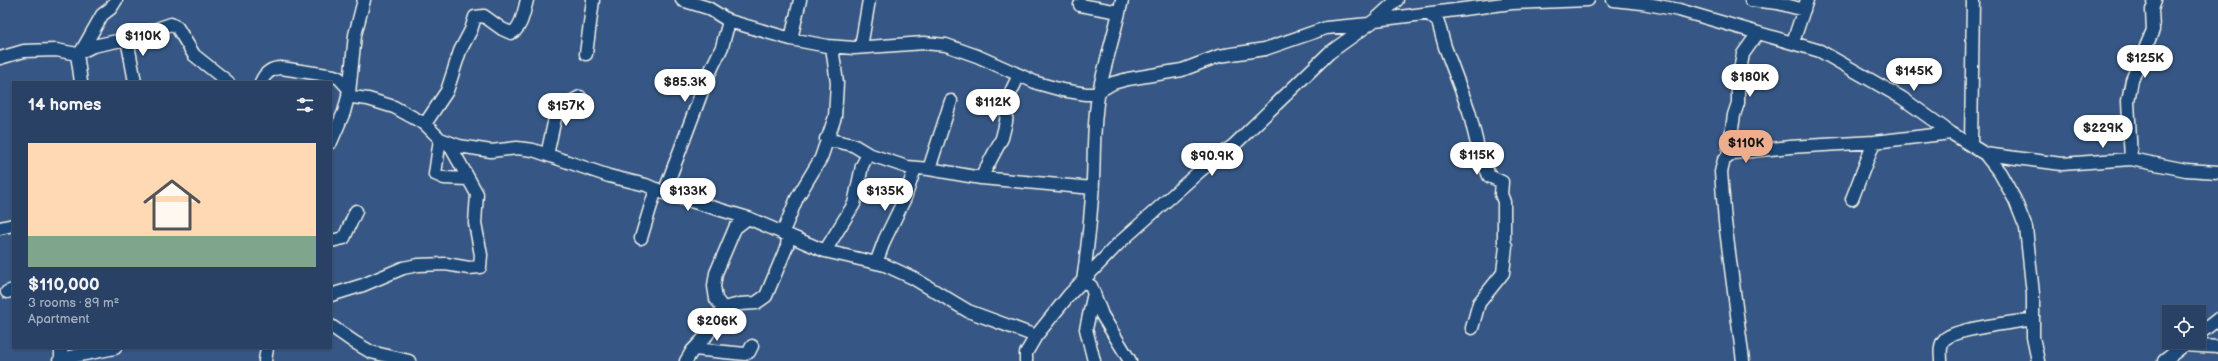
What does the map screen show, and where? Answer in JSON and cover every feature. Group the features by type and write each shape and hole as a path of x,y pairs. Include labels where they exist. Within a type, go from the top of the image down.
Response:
{"street":[{"path":"81,81 79,53 98,20 116,0"},
{"path":"332,140 344,112 349,92 355,35 364,0"},
{"path":"425,124 446,91 460,51 472,30 475,17 484,16 502,29 511,33 515,31 520,22 527,0"},
{"path":"586,54 593,0"},
{"path":"682,0 708,8 729,21 791,39 832,47 936,43 977,56 1018,75 1062,90 1090,94 1113,83 1182,70 1219,56 1265,49 1326,28 1512,3 1588,0"},
{"path":"791,39 800,0"},
{"path":"861,47 869,0"},
{"path":"1026,361 1026,352 1036,336 1083,281 1118,244 1202,170 1234,145 1329,53 1372,22 1397,0"},
{"path":"1613,0 1642,3 1680,10 1793,42 1830,56 1902,98 1951,133 1985,154 2000,173 2015,200 2026,228 2033,294 2034,348 2038,361"},
{"path":"1751,0 1805,5 1793,42"},
{"path":"1971,144 1973,0"},
{"path":"2131,159 2128,101 2132,80 2153,30 2152,10 2155,0"},
{"path":"1080,5 1120,6 1099,91 1094,136 1093,188 1083,281"},
{"path":"1429,14 1438,22 1445,46 1469,111 1478,148 1489,176 1502,182 1501,194 1504,202 1504,242 1506,246 1504,272 1479,303 1472,328"},
{"path":"641,238 707,78 722,47 729,21"},
{"path":"0,58 24,51 56,50 79,53 93,46 126,39 171,24 175,26 194,55 227,81"},
{"path":"1743,361 1722,192 1722,166 1728,156 1734,115 1738,103 1738,81 1743,54 1758,33"},
{"path":"126,39 135,81"},
{"path":"686,361 694,349 707,335 723,308 740,304 756,303 766,296 787,246 786,234 797,198 821,158 826,139 835,117 837,104 837,83 832,47"},
{"path":"262,81 265,74 274,69 281,68 339,78 352,97 368,99 394,107 425,124 444,141 477,194 476,223 481,255 480,267 469,268 446,264 418,265 403,268 364,285 332,295"},
{"path":"981,178 1002,138 1006,122 1008,98 1018,75"},
{"path":"547,155 557,109 580,97"},
{"path":"929,169 951,101"},
{"path":"1728,156 1790,146 1874,142 1951,133"},
{"path":"826,139 853,144 868,154 915,168 981,178 1093,188"},
{"path":"444,141 491,151 520,148 547,155 748,218 825,251 876,263 913,278 968,311 1036,336"},
{"path":"444,141 435,174 444,178 468,179"},
{"path":"1852,199 1874,142"},
{"path":"825,251 854,204 862,166 868,154"},
{"path":"1985,154 2062,164 2131,159 2186,170 2218,172"},
{"path":"876,263 904,198 915,168"},
{"path":"332,241 344,238 356,211"},
{"path":"723,308 716,299 716,274 735,228 748,218"},
{"path":"0,228 12,225"},
{"path":"1083,281 1091,286 1102,315 1130,361"},
{"path":"1094,293 1087,317 1086,329 1094,361"},
{"path":"1941,361 1941,348 1943,340 1955,332 2033,319"},
{"path":"2206,328 2218,319"},
{"path":"332,327 372,352 409,361"},
{"path":"2206,345 2218,347"},
{"path":"694,349 745,354 749,352 752,346"},
{"path":"60,361 61,349"},
{"path":"60,361 70,356 109,349"},
{"path":"265,361 267,349"},
{"path":"2164,361 2179,349"}]}
